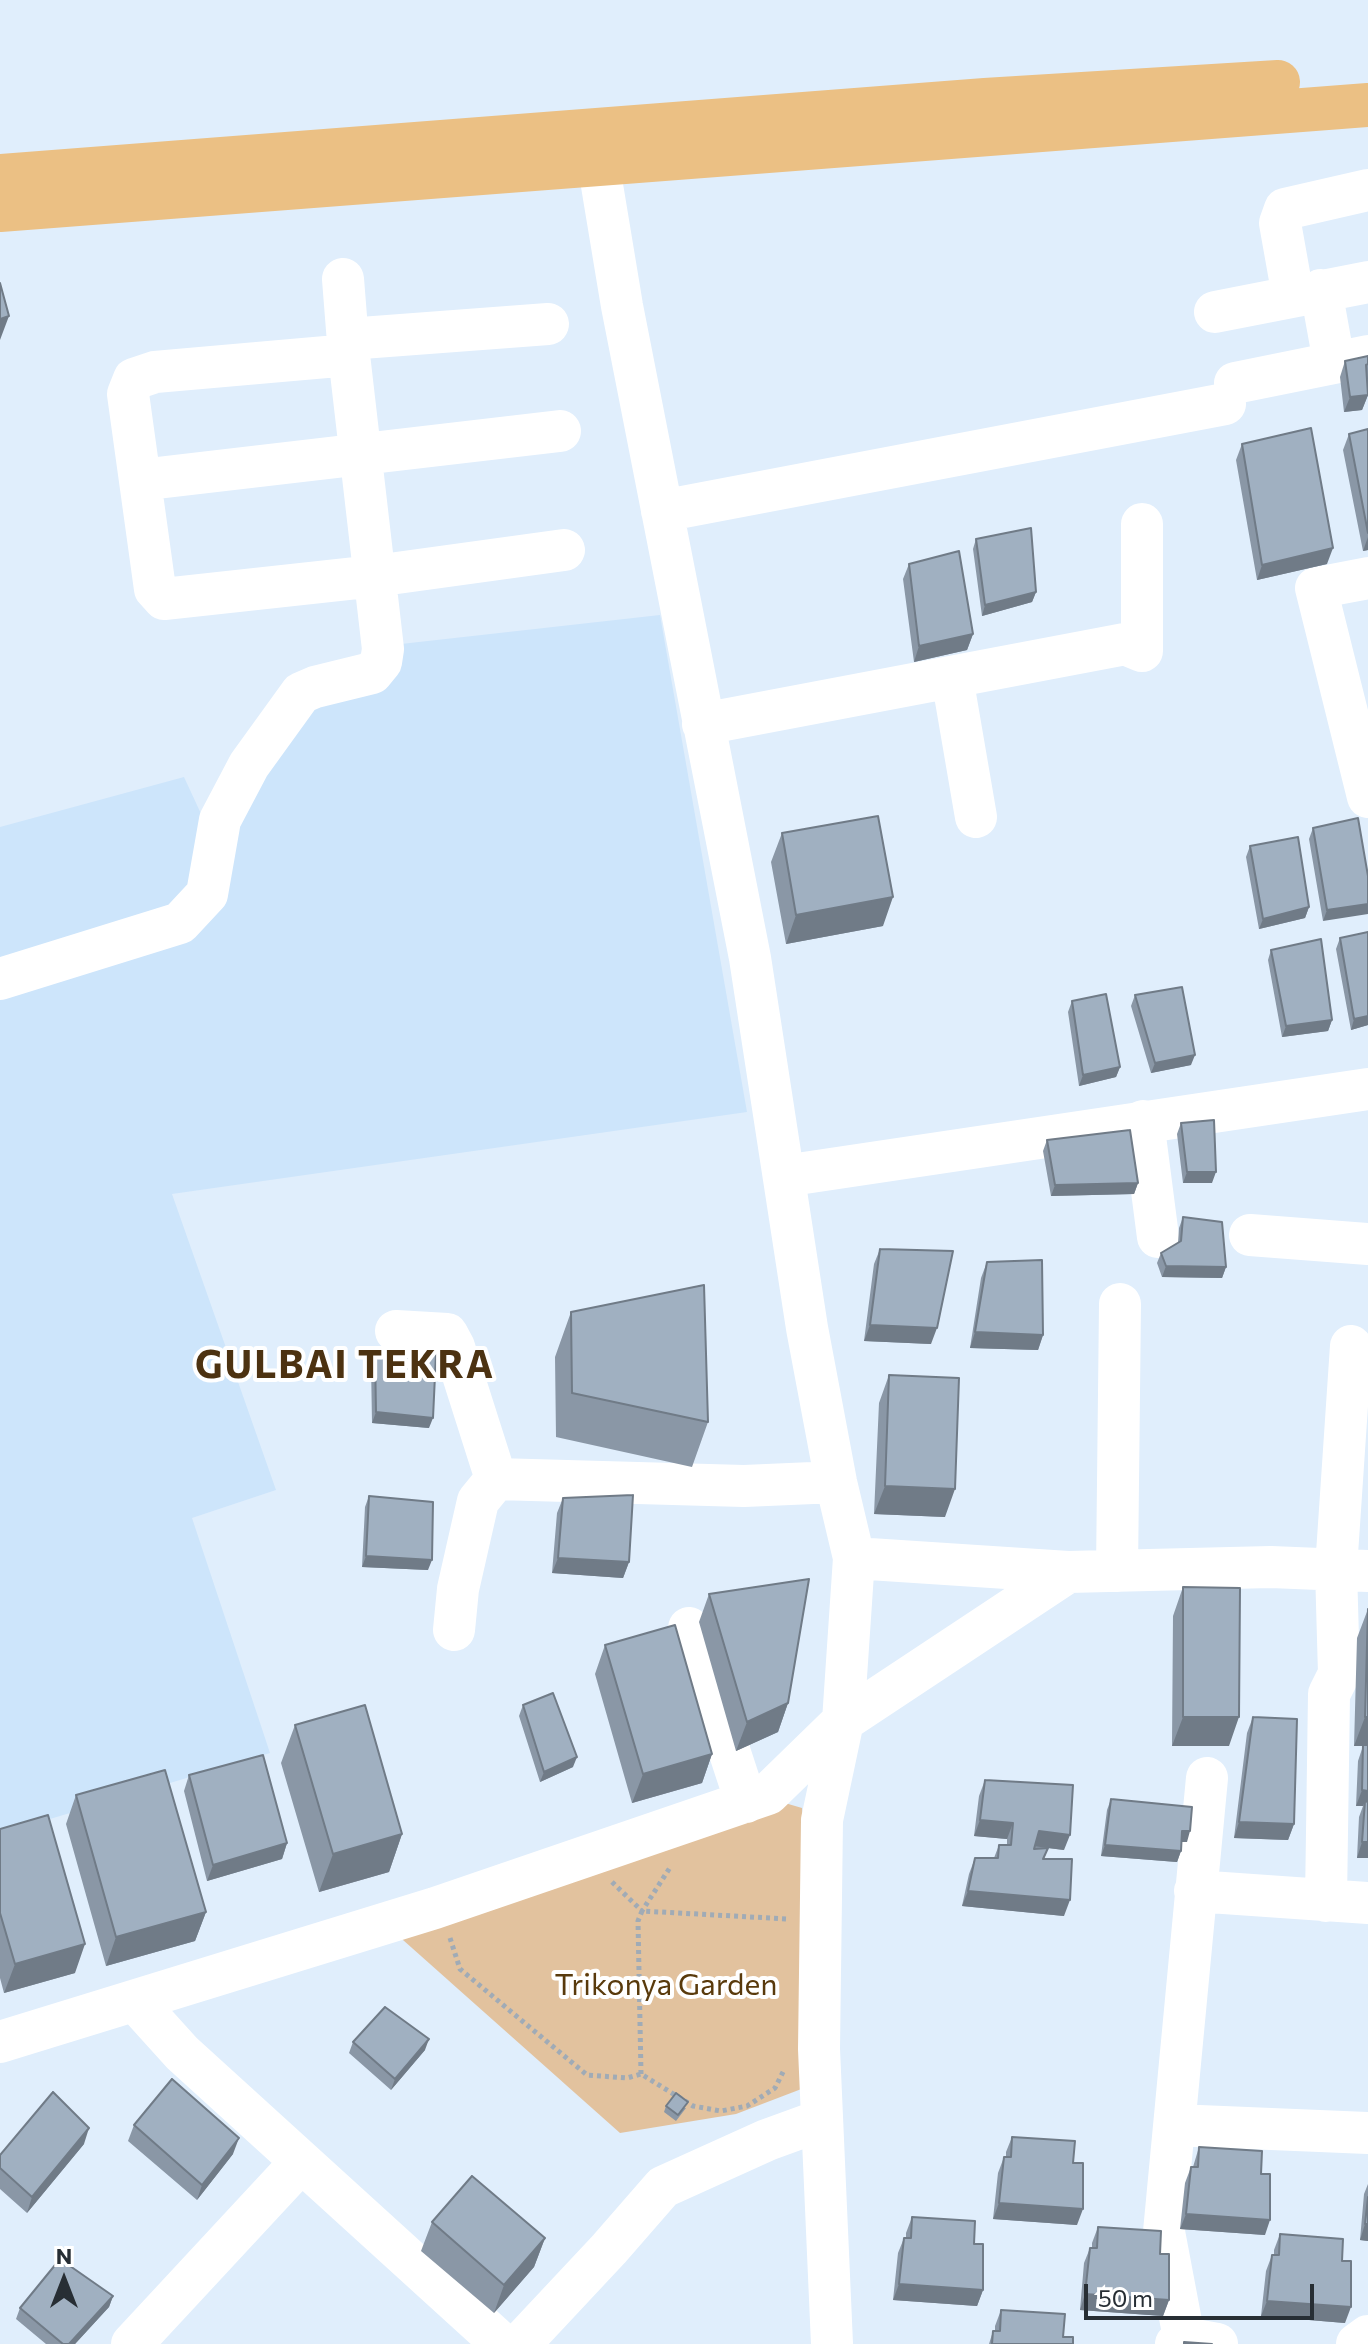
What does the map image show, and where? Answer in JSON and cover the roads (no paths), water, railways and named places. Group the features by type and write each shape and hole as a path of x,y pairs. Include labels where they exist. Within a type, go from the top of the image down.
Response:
{"main road":[{"path":"0,210 595,147 985,100 1368,77"},
{"path":"0,176 1368,105"}],"street":[{"path":"595,147 662,511 750,958 807,1328 836,1482 854,1558 843,1721 822,1820 819,2049 832,2344"},
{"path":"662,511 1230,393 1351,359 1307,293 1280,223 1285,209 1368,190"},
{"path":"0,979 180,923 207,894 220,820 249,765 301,693 372,673 381,662 383,649 343,279"},
{"path":"1215,312 1368,282"},
{"path":"548,324 155,372 134,379 128,394 155,589 164,599 375,576 564,550"},
{"path":"140,480 560,431"},
{"path":"703,724 1125,644 1142,651 1142,524"},
{"path":"1368,578 1316,588 1368,797"},
{"path":"952,677 976,817"},
{"path":"784,1176 1368,1089"},
{"path":"1143,1121 1158,1237"},
{"path":"1250,1235 1368,1244"},
{"path":"1117,1571 1120,1304"},
{"path":"396,1331 447,1334 454,1347 496,1479"},
{"path":"1326,1901 1329,1694 1339,1674 1352,1570 1351,1346"},
{"path":"496,1479 744,1486 836,1482"},
{"path":"454,1630 458,1589 478,1501 496,1479"},
{"path":"854,1558 1068,1572 1271,1567 1352,1570"},
{"path":"0,2042 435,1908 768,1794 843,1721 1068,1572"},
{"path":"689,1628 746,1802"},
{"path":"1192,2342 1164,2232 1207,1778"},
{"path":"1195,1891 1368,1903"},
{"path":"135,2001 182,2053 502,2344"},
{"path":"520,2344 663,2187 767,2140 822,2120"},
{"path":"1175,2125 1368,2133"},
{"path":"132,2344 301,2162"},
{"path":"1357,2344 1368,2336"}],"district":[{"name":"GULBAI TEKRA","path":"345,1365"}],"park label":[{"name":"Trikonya Garden","path":"666,1985"}]}
